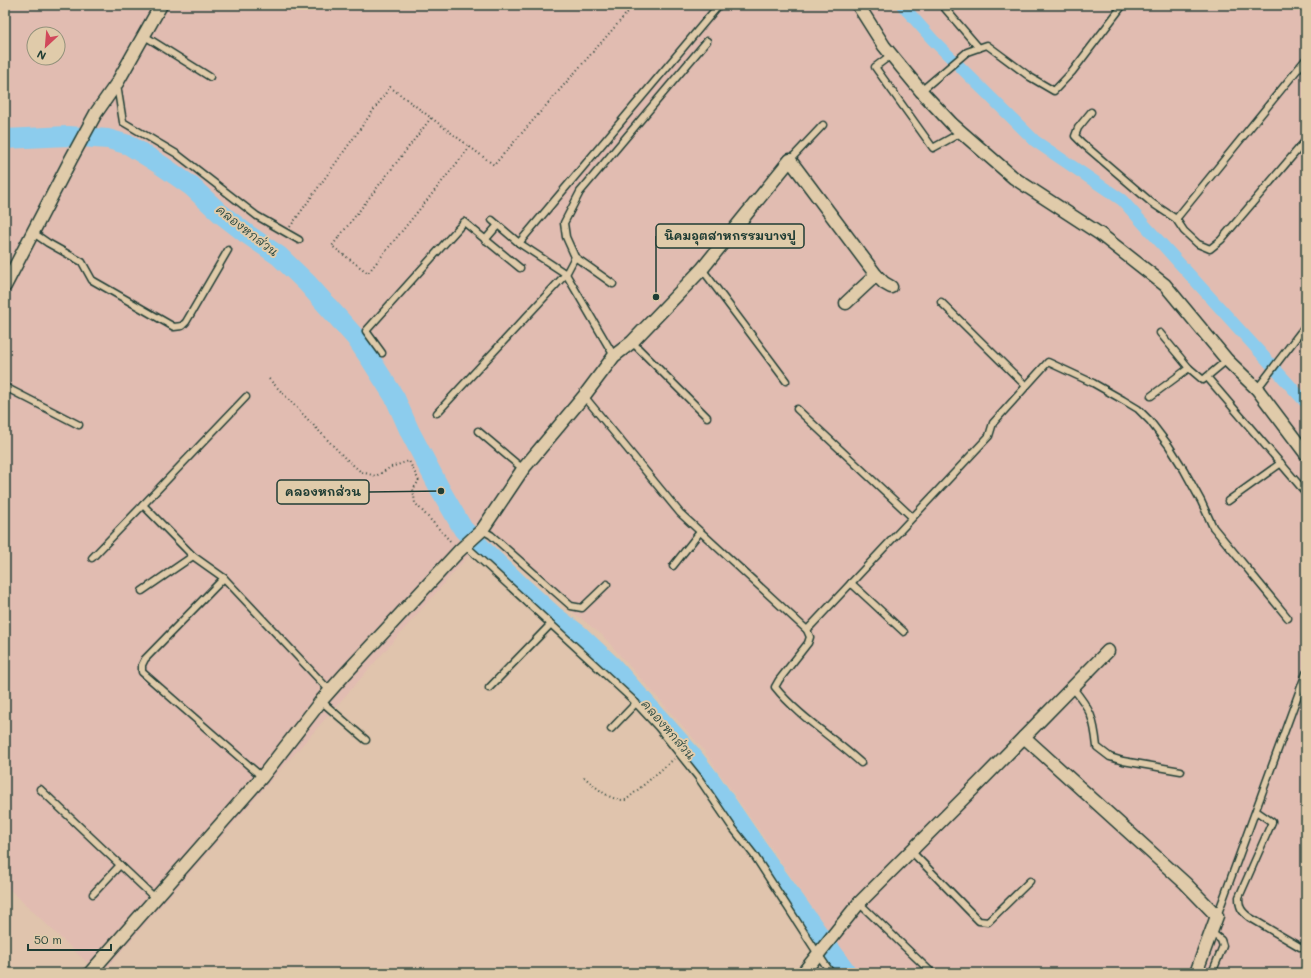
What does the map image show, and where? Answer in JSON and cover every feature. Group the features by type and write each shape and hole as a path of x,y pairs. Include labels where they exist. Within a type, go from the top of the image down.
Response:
{"street":[{"path":"5,286 32,232 96,113 117,83 143,35 162,5"},
{"path":"858,5 884,46 921,91 962,132 1014,178 1100,234 1165,285 1227,360 1256,389 1306,454"},
{"path":"90,973 262,777 321,701 464,546 482,530 523,469 584,396 614,356 632,342 702,269 790,160 876,275 884,283 891,287"},
{"path":"846,303 876,275"},
{"path":"803,973 859,902 1108,651"},
{"path":"1024,737 1185,883 1217,916 1196,973"}],"lane":[{"path":"519,243 719,5"},
{"path":"942,5 979,48"},
{"path":"921,91 967,52 987,46 1030,77 1054,91 1072,72 1123,5"},
{"path":"143,35 210,77"},
{"path":"613,284 575,257 566,237 564,223 580,192 707,41"},
{"path":"891,54 875,67 934,148 962,132"},
{"path":"1176,219 1306,59"},
{"path":"117,83 123,122 177,154 257,216 299,240"},
{"path":"1091,112 1078,128 1075,136 1152,203 1176,219 1184,231 1198,244 1210,249 1221,240 1306,140"},
{"path":"790,160 823,125"},
{"path":"492,220 519,243 566,274 614,356"},
{"path":"382,353 366,331 464,222 520,268"},
{"path":"486,240 498,225"},
{"path":"32,232 48,243 82,262 92,280 174,327 182,326 186,322 228,250"},
{"path":"437,413 566,274 575,257"},
{"path":"702,269 786,381"},
{"path":"941,302 1026,386"},
{"path":"1256,389 1306,325"},
{"path":"1160,333 1189,368 1203,380 1227,360"},
{"path":"632,342 707,417"},
{"path":"807,630 989,436 993,423 1048,362 1093,383 1138,409 1150,421 1169,446 1201,501 1213,528 1288,618"},
{"path":"1151,396 1189,368"},
{"path":"1207,377 1306,493"},
{"path":"5,387 79,425"},
{"path":"584,396 680,514 807,630 810,637 808,643 775,687 790,704 862,763"},
{"path":"92,558 246,397"},
{"path":"798,409 912,517"},
{"path":"478,431 523,469"},
{"path":"1228,501 1281,463"},
{"path":"143,505 193,556 224,578 330,691"},
{"path":"482,530 491,535 572,606 582,608 607,584"},
{"path":"673,566 700,532"},
{"path":"464,546 636,703 658,727 698,776 732,827 754,855 831,973"},
{"path":"142,591 193,556"},
{"path":"224,578 146,659 142,665 142,672 262,777"},
{"path":"851,583 904,632"},
{"path":"489,688 551,624"},
{"path":"1217,916 1306,674"},
{"path":"1072,687 1086,704 1092,715 1096,747 1110,757 1123,761 1181,770"},
{"path":"321,701 366,740"},
{"path":"611,729 636,703"},
{"path":"40,789 155,898"},
{"path":"1256,811 1272,822 1239,897 1239,905 1242,911 1249,917 1300,947"},
{"path":"911,851 979,920 988,922 1030,881"},
{"path":"93,894 120,865"},
{"path":"859,902 932,973"},
{"path":"1211,932 1221,940 1223,946 1212,973"}],"path":[{"path":"286,232 390,88 494,165 634,5"},
{"path":"431,118 332,246 368,273 470,147"},
{"path":"269,378 344,457 361,472 376,476 409,461 419,481 413,489 415,503 464,546"},
{"path":"584,776 606,795 618,801 626,800 680,754"}],"shaded area":[{"path":"5,5 1306,5 1306,973 857,973 702,748 602,635 556,599 485,537 102,973 98,973 5,885"}],"waterway":[{"path":"902,5 933,40 1035,141 1122,200 1306,403"},
{"name":"คลองหกส่วน","path":"5,139 68,136 108,139 129,145 191,186 220,213 279,256 307,283 356,338 369,357 395,398 410,432 463,529 524,589 554,616 578,634 611,665 692,756 822,939"},
{"name":"คลองหกส่วน","path":"827,945 847,973"}],"place":[{"name":"นิคมอุตสาหกรรมบางปู","path":"656,297"},
{"name":"คลองหกส่วน","path":"441,491"}]}
